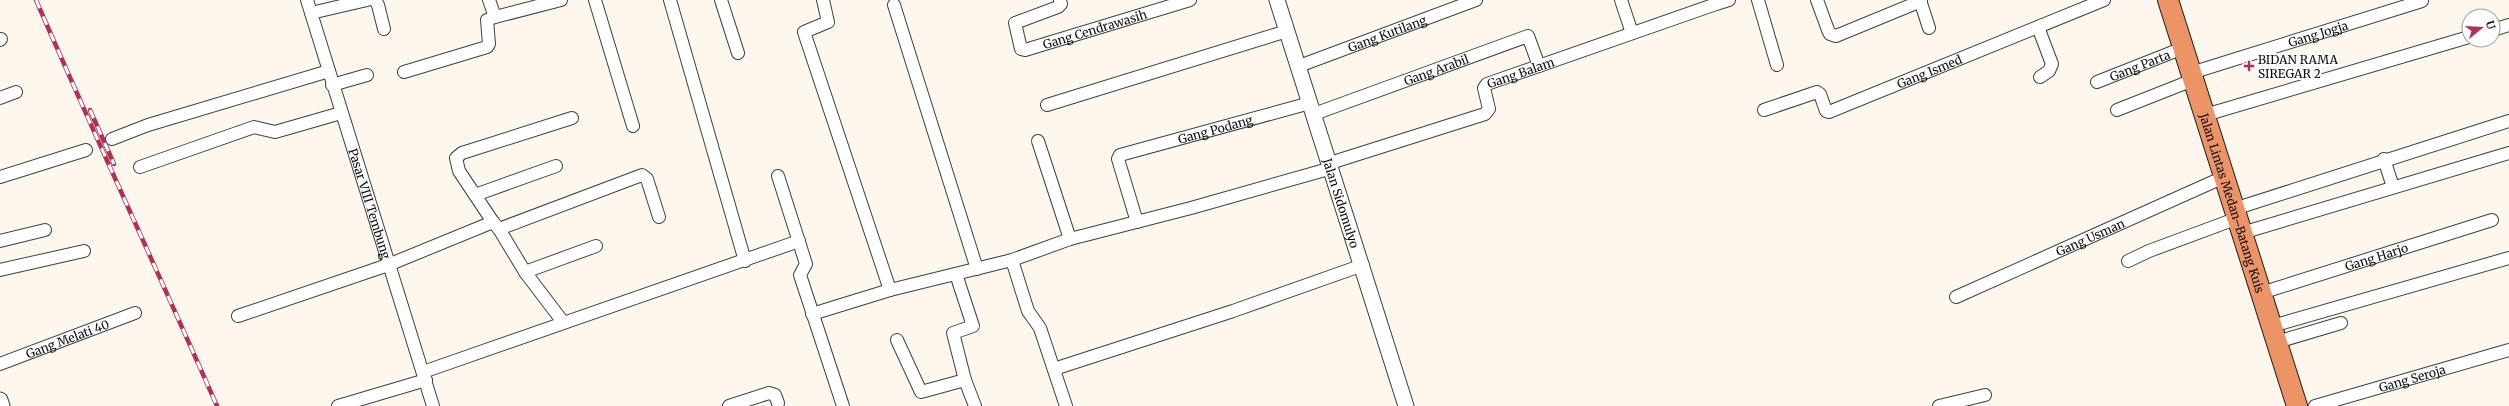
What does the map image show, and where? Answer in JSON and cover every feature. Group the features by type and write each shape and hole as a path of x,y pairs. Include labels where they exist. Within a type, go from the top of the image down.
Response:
{"highway":[{"name":"Jalan Lintas Medan–Batang Kuis","path":"2168,0 2297,406"}],"street":[{"name":"Pasar VIII Tembung","path":"307,0 329,70 332,85 433,406"},
{"path":"311,13 367,0"},
{"path":"375,0 384,29"},
{"path":"489,0 495,17"},
{"path":"404,72 487,47 489,44 487,20 561,0"},
{"path":"595,0 633,126"},
{"path":"670,0 745,261"},
{"path":"721,0 738,53"},
{"path":"822,0 828,22 804,32 890,290"},
{"name":"Gang Cendrawasih","path":"1060,0 1061,4 1058,7 1015,23 1022,49 1190,0"},
{"name":"Jalan Sidomulyo","path":"1277,0 1363,265 1406,406"},
{"name":"Gang Kutilang","path":"1299,66 1476,0"},
{"path":"1621,0 1632,33"},
{"name":"Gang Balam","path":"1331,166 1485,114 1489,109 1484,86 1715,2 1729,0"},
{"path":"1758,0 1777,64"},
{"path":"1817,0 1830,34 1836,36 1920,1 1929,28"},
{"name":"Gang Ismed","path":"1764,110 1817,92 1820,94 1826,111 1829,112 2104,0"},
{"name":"Gang Jogja","path":"2117,110 2192,76 2422,1"},
{"path":"894,5 977,269"},
{"path":"2038,27 2052,64 2049,71 2040,77"},
{"path":"1047,105 1287,31"},
{"name":"Gang Arabil","path":"1312,108 1528,36 1539,66"},
{"path":"2205,115 2461,39"},
{"name":"Gang Parta","path":"2097,82 2183,48"},
{"path":"112,139 148,125 329,70"},
{"path":"332,85 366,74"},
{"path":"0,98 16,92"},
{"name":"Gang Podang","path":"1137,222 1118,159 1120,155 1312,108"},
{"path":"140,167 254,127 275,132 341,113"},
{"path":"563,322 525,272 459,171 456,158 462,153 572,118"},
{"path":"2128,261 2149,251 2238,220 2384,159 2509,121"},
{"path":"1038,141 1070,239"},
{"path":"0,177 86,150"},
{"path":"2238,220 2393,188 2509,153"},
{"path":"2384,159 2393,188"},
{"path":"475,195 556,166"},
{"path":"812,314 890,290 1012,260 1070,239 1137,222 1331,166"},
{"path":"238,316 388,265 642,175 647,179 659,217"},
{"path":"778,176 806,266 800,276 842,406"},
{"name":"Gang Usman","path":"1956,297 2224,177"},
{"name":"Gang Harjo","path":"2261,293 2492,220"},
{"path":"0,241 45,230"},
{"path":"338,406 424,376 563,322 745,261 799,241"},
{"path":"525,272 596,246"},
{"path":"0,270 84,251"},
{"path":"2274,334 2509,258"},
{"path":"1012,260 1028,312 1040,328 1066,406"},
{"path":"1054,369 1233,311 1363,265"},
{"path":"956,274 973,326 953,333 965,380 975,406"},
{"name":"Gang Melati 40","path":"0,364 135,312"},
{"path":"2274,334 2342,323"},
{"path":"897,340 921,392 965,380"},
{"name":"Gang Seroja","path":"2315,406 2509,350"},
{"path":"729,406 769,393 775,395 778,403"},
{"path":"1939,406 1985,395"},
{"path":"0,400 2,406"}],"railway":[{"path":"36,0 217,406"},
{"path":"90,110 114,164"}],"place":[{"name":"BIDAN RAMA SIREGAR 2","path":"2249,66"}]}
